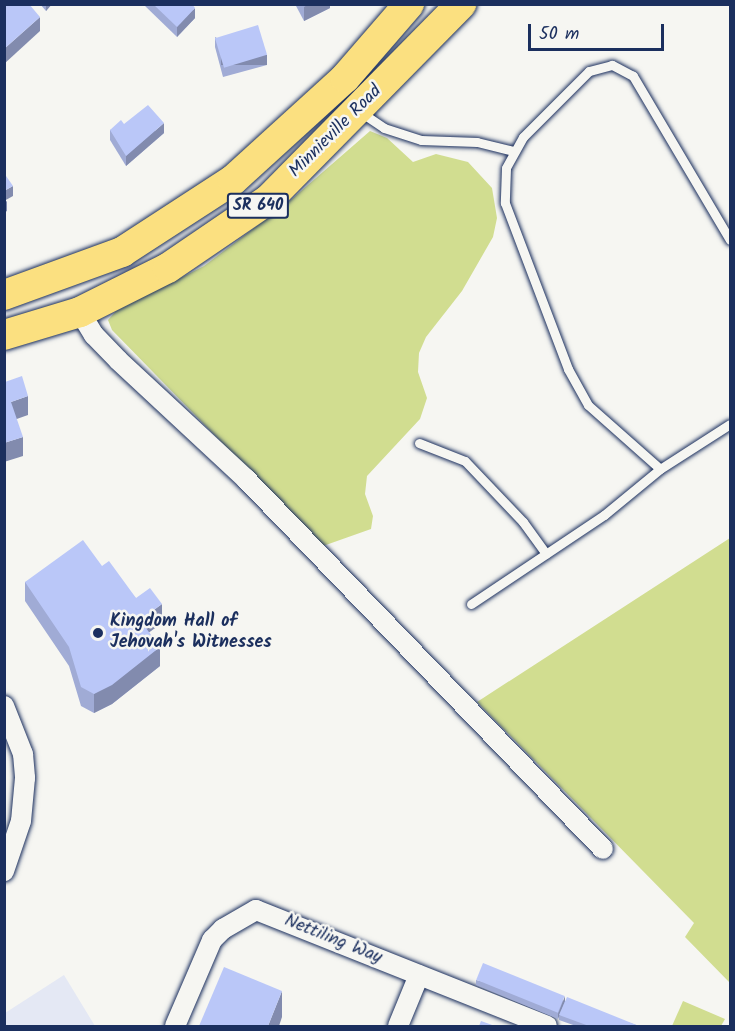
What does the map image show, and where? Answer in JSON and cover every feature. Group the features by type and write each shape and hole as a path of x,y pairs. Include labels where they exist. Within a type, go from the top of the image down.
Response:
{"main road":[{"name":"Minnieville Road","path":"4,295 122,252 233,180 345,78 409,4"},
{"name":"Minnieville Road","path":"4,335 80,312 168,268 268,199 461,4"}],"street":[{"path":"80,312 94,335 118,360 246,479 603,849"},
{"path":"4,706 23,754 25,778 21,821 4,872"},
{"name":"Nettiling Way","path":"176,1026 212,940 223,928 252,910 547,1026"},
{"path":"398,1026 419,975"}],"lane":[{"path":"660,469 588,405 568,369 505,203 506,168 512,151 589,71 612,65 624,69 648,98 730,240"},
{"path":"357,110 384,128 421,140 477,142 512,151"},
{"path":"471,604 604,515 660,469 730,424"},
{"path":"419,442 465,460 523,522 546,554"}],"shaded area":[{"path":"64,975 95,1026 5,1026 5,1013"}],"green space":[{"path":"370,131 387,138 413,162 436,154 468,162 492,188 497,218 493,237 462,291 426,337 419,353 418,372 427,398 420,419 367,476 365,494 373,516 371,529 323,546 112,330 108,320 116,311 204,266 285,205"},
{"path":"730,538 730,983 685,937 694,923 477,702"},
{"path":"683,1001 725,1019 721,1026 672,1026"}],"building":[{"path":"7,4 29,4 40,17 4,49 4,7"},
{"path":"153,4 192,4 195,8 177,27"},
{"path":"258,25 267,55 224,68 215,38"},
{"path":"148,105 164,123 126,156 110,130 121,120 124,124"},
{"path":"4,173 13,186 4,191"},
{"path":"22,376 28,396 11,402 23,437 4,443 4,380 5,382"},
{"name":"Kingdom Hall of Jehovah's Witnesses","path":"83,540 102,566 109,561 136,598 150,588 162,604 140,620 160,647 112,685 94,694 81,687 69,647 25,582"},
{"path":"483,963 565,996 558,1013 476,980"},
{"path":"224,967 282,991 268,1026 199,1026"},
{"path":"567,997 639,1026 589,1026 559,1015"},
{"path":"481,1021 495,1026 479,1026"}],"place":[{"name":"Kingdom Hall of Jehovah's Witnesses","path":"98,633"}]}
